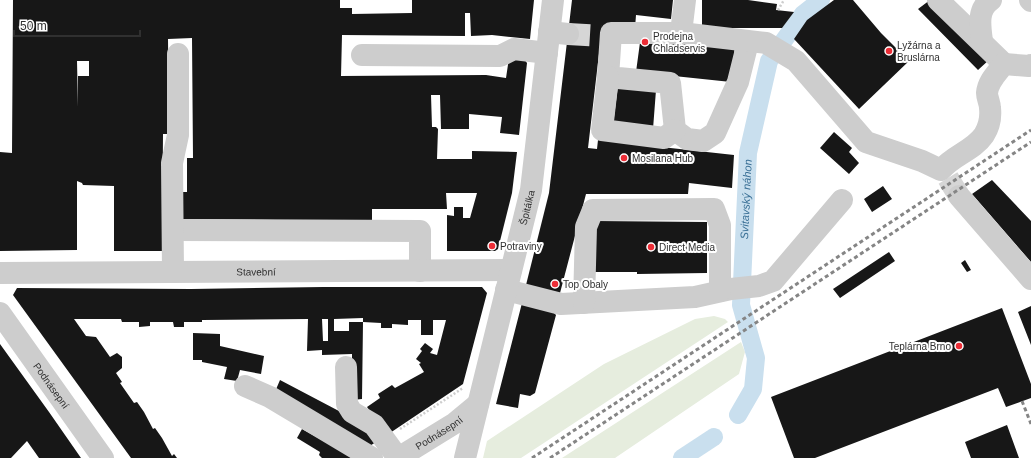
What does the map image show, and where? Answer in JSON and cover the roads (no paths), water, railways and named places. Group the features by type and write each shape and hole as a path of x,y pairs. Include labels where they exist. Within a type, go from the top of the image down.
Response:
{"street":[{"name":"Špitálka","path":"465,458 531,190 547,53 559,33 553,0"},
{"path":"681,33 685,0"},
{"path":"938,0 982,40 1004,64 1031,65"},
{"path":"982,40 979,22 985,4 991,0"},
{"path":"675,130 664,138 602,130 608,77 606,37 611,33 681,33 765,46 796,61 866,142 922,161 949,181 1031,279"},
{"path":"608,77 670,83 675,130 687,139 703,141 715,133 738,82 765,46"},
{"path":"362,55 500,56 514,49 547,53"},
{"path":"174,272 172,163 178,135 178,54"},
{"path":"949,181 948,161 973,147 984,135 990,122 990,108 987,94 989,86 993,77 1004,64"},
{"name":"Stavební","path":"0,273 420,270 509,280 561,304 695,297 772,281 842,200"},
{"path":"584,303 586,227 593,210 714,209 720,225 733,289"},
{"path":"173,230 420,231 420,270"},
{"name":"Podnásepní","path":"0,313 103,458"},
{"path":"346,367 347,404 352,412 374,425 398,458"},
{"path":"245,386 270,397 372,458"},
{"name":"Podnásepní","path":"398,458 455,423 478,404"}],"waterway":[{"name":"Svitavský náhon","path":"738,415 753,389 756,358 741,305 748,153 769,61 803,14 821,0"},
{"name":"Svitavský náhon","path":"682,458 714,437"}],"tunnel":[{"path":"568,34 601,36"},
{"path":"948,178 959,196"}],"railway":[{"path":"532,458 1031,130"},
{"path":"550,458 1031,142"},
{"path":"1022,401 1031,424"}],"place":[{"name":"Prodejna Chladservis","path":"645,42"},
{"name":"Lyžárna a Bruslárna","path":"889,51"},
{"name":"Mosilana Hub","path":"624,158"},
{"name":"Potraviny","path":"492,246"},
{"name":"Direct Media","path":"651,247"},
{"name":"Top Obaly","path":"555,284"},
{"name":"Teplárna Brno","path":"959,346"}]}
